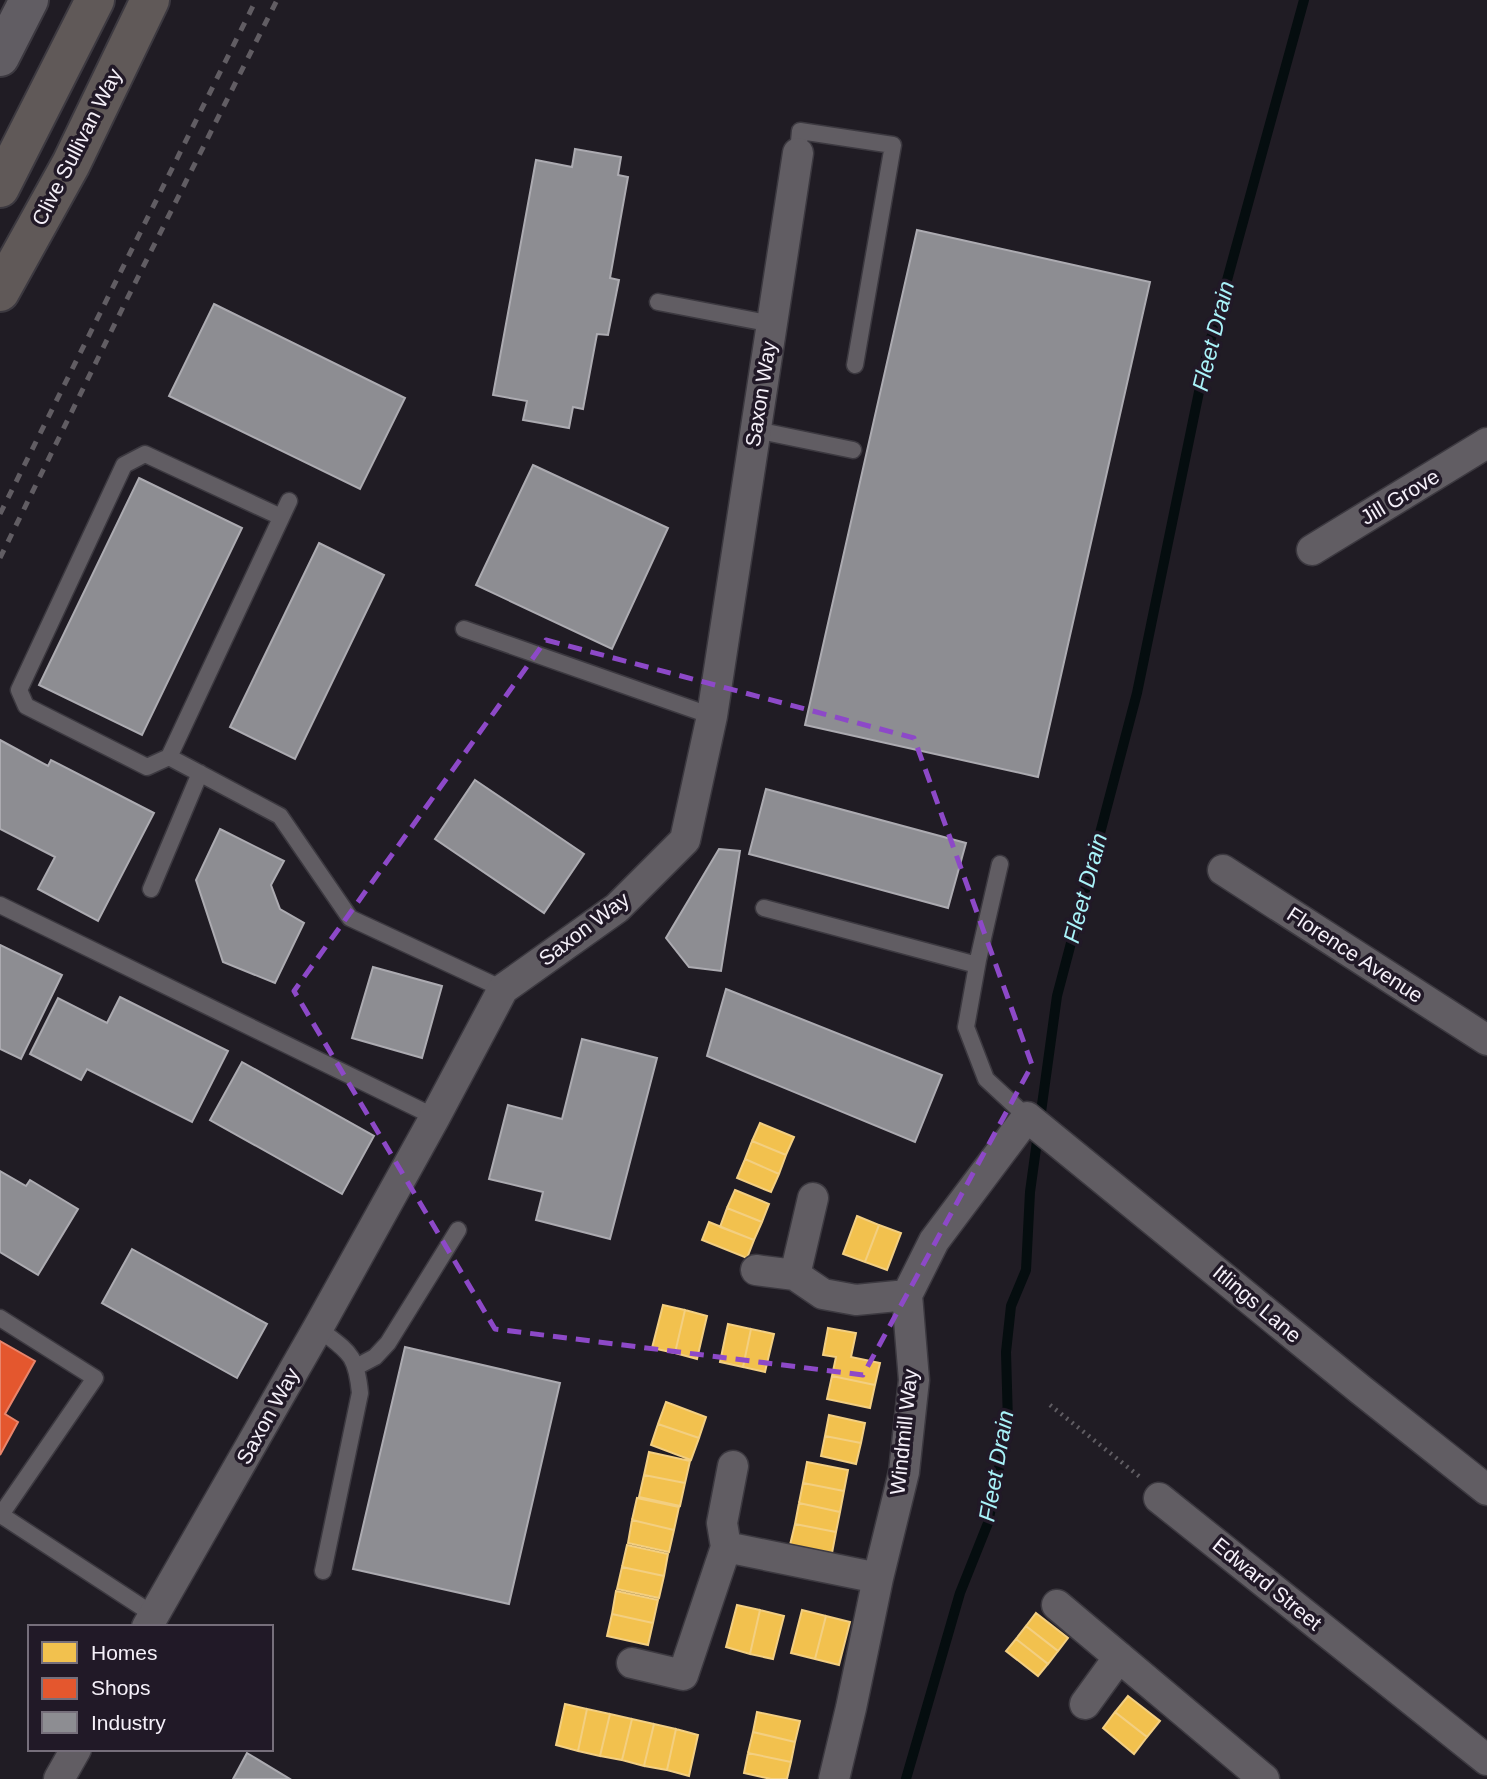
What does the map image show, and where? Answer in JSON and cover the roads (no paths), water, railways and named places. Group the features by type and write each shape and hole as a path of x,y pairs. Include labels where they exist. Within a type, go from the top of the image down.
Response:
{"highway":[{"path":"0,188 95,0"},
{"name":"Clive Sullivan Way","path":"0,292 71,164 150,0"}],"street":[{"path":"0,57 29,0"},
{"name":"Saxon Way","path":"150,1621 318,1328 503,989 617,908 685,840 712,716 798,153"},
{"name":"Jill Grove","path":"1312,551 1487,443"},
{"name":"Florence Avenue","path":"1223,870 1487,1040"},
{"path":"756,1270 795,1275 823,1294 856,1300 907,1295 934,1241 1027,1117"},
{"name":"Itlings Lane","path":"1027,1117 1487,1490"},
{"path":"795,1275 813,1198"},
{"name":"Windmill Way","path":"834,1779 904,1472 914,1381 907,1295"},
{"path":"632,1663 683,1675 726,1547 722,1523 733,1465"},
{"name":"Edward Street","path":"1159,1498 1487,1759"},
{"path":"726,1547 878,1578"},
{"path":"1057,1605 1264,1779"},
{"path":"1084,1704 1119,1657"},
{"path":"59,1779 75,1751"}],"lane":[{"path":"798,153 800,131 892,145 855,365"},
{"path":"658,302 772,324"},
{"path":"755,430 853,450"},
{"path":"281,517 145,454 124,465 19,690 26,706 147,767 169,757 289,501"},
{"path":"464,629 712,716"},
{"path":"169,757 280,816 350,918 503,989"},
{"path":"151,889 200,773"},
{"path":"1000,864 966,1027 986,1079 1027,1117"},
{"path":"0,905 435,1117"},
{"path":"764,908 977,965"},
{"path":"358,1366 376,1357 388,1343 457,1230"},
{"path":"0,1318 95,1378 0,1515 150,1621"},
{"path":"318,1328 348,1353 358,1366 360,1393 323,1571"}],"waterway":[{"name":"Fleet Drain","path":"906,1779 960,1593 988,1523 1008,1423 1006,1352 1011,1306 1026,1270 1030,1192 1057,996 1137,693 1207,353 1304,0"}],"railway":[{"path":"0,514 256,0"},
{"path":"0,558 277,0"}]}
